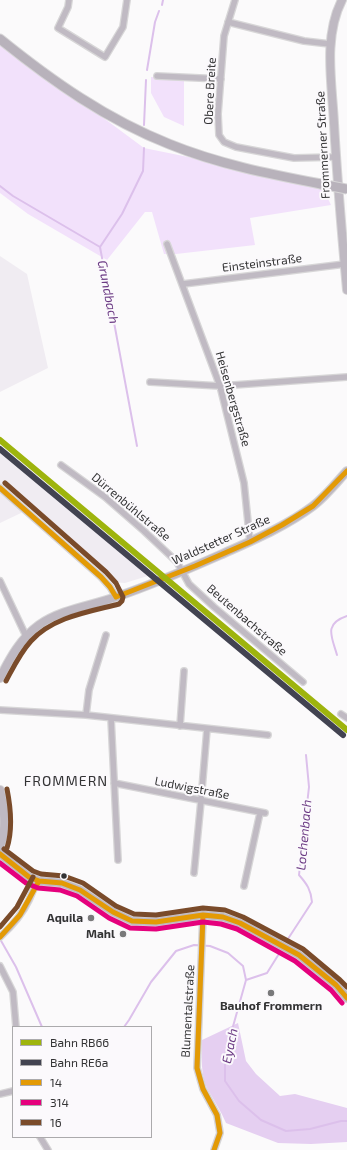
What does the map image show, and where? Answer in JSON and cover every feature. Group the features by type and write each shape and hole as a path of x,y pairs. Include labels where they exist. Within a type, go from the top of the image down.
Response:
{"main road":[{"path":"0,39 36,68 102,112 162,141 220,162 270,175 347,189"}],"street":[{"path":"69,0 68,7 58,28 105,57 123,27 127,0"},
{"name":"Obere Breite","path":"235,0 224,36 218,125 219,135 224,142 236,147 294,158 336,157"},
{"name":"Frommerner Straße","path":"342,0 333,22 330,44 336,157 347,290"},
{"path":"228,22 304,41 330,44"},
{"path":"157,76 221,79"},
{"name":"Heisenbergstraße","path":"167,244 220,386 244,483 250,542"},
{"name":"Einsteinstraße","path":"183,284 344,264"},
{"path":"150,382 220,386 347,377"},
{"name":"Dürrenbühlstraße","path":"61,465 105,497 139,526 177,562 182,571"},
{"name":"Waldstetter Straße","path":"0,678 26,636 40,625 56,616 116,597 250,542 313,506 347,471"},
{"path":"0,488 101,577 110,586 116,597"},
{"name":"Beutenbachstraße","path":"182,571 189,584 214,607 303,682"},
{"path":"0,580 26,636"},
{"path":"86,715 89,690 106,635"},
{"path":"180,726 184,670"},
{"path":"0,710 86,715 268,736"},
{"path":"341,714 347,718"},
{"path":"111,718 118,860"},
{"path":"194,872 207,729"},
{"name":"Ludwigstraße","path":"114,783 263,813 244,886"},
{"path":"0,790 4,823 3,839 0,846"},
{"path":"0,854 24,874 39,880 62,883 80,890 113,912 132,921 156,922 223,917 240,923 311,963 336,985 347,998"},
{"path":"2,935 19,916 39,880"},
{"name":"Blumentalstraße","path":"203,919 197,1068 203,1090 217,1115 220,1133 214,1150"},
{"path":"0,966 13,992 16,1026"},
{"path":"0,1094 12,1091"},
{"path":"40,1138 46,1149"}],"shaded area":[{"path":"0,39 36,68 144,148 321,184 331,205 250,218 255,245 176,254 164,254 152,212 145,212 107,260 28,214 0,193"},
{"path":"151,77 183,79 184,126 164,117 151,93"},
{"path":"0,256 27,274 48,368 0,392"},
{"path":"0,447 68,501 154,574 125,583 112,582 29,505 21,513 0,523"},
{"path":"238,1023 246,1061 256,1074 280,1096 295,1094 347,1108 347,1142 311,1144 278,1143 226,1123 205,1084 202,1066 202,1040"}],"waterway":[{"path":"162,5 163,0"},
{"path":"147,70 155,22 159,11"},
{"path":"144,125 146,80"},
{"name":"Grundbach","path":"137,446 100,247 122,214 143,171 144,148"},
{"path":"0,186 13,196 100,247"},
{"name":"Lochenbach","path":"337,655 331,632 332,627 339,619 347,616"},
{"name":"Lochenbach","path":"284,945 312,902 308,887 299,875 309,787 306,755"},
{"name":"Eyach","path":"0,939 16,967 42,1026"},
{"name":"Eyach","path":"125,1026 151,982 176,951 194,945 210,946 228,953 243,966 246,980 225,1055 225,1081 239,1101 261,1120 286,1131 310,1129 341,1121 347,1121"},
{"name":"Lochenbach","path":"246,980 267,973 282,949"}],"rail line":[{"name":"RB66","path":"0,440 347,730"},
{"name":"RE6a","path":"0,449 343,735"}],"transit line":[{"name":"14","path":"116,597 195,566 250,542 282,525 313,506 347,471"},
{"name":"16","path":"5,483 106,572 116,583 123,597 119,604 72,616 50,626 40,633 23,650 6,681"},
{"name":"14","path":"0,488 101,577 116,597"},
{"name":"16","path":"7,789 11,819 7,848"},
{"name":"16","path":"4,849 33,871 41,874 64,876 83,883 116,906 134,914 156,915 203,908 225,910 243,917 303,949 347,987"},
{"name":"14","path":"0,854 29,877 39,881 62,883 80,890 113,912 132,921 156,922 203,915 223,917 240,923 299,955 336,985 347,998"},
{"name":"314","path":"0,863 26,883 38,888 60,890 77,896 109,918 130,928 156,929 203,922 221,924 237,929 295,961 331,990 342,1003"},
{"name":"16","path":"0,927 17,907 33,877"},
{"name":"14","path":"0,937 20,915 39,881"},
{"name":"14","path":"203,915 197,1068 203,1089 217,1115 220,1133 214,1150"}],"place":[{"name":"Aquila","path":"91,918"},
{"name":"Mahl","path":"123,934"},
{"name":"Bauhof Frommern","path":"271,993"}],"district":[{"name":"FROMMERN","path":"66,781"}]}
